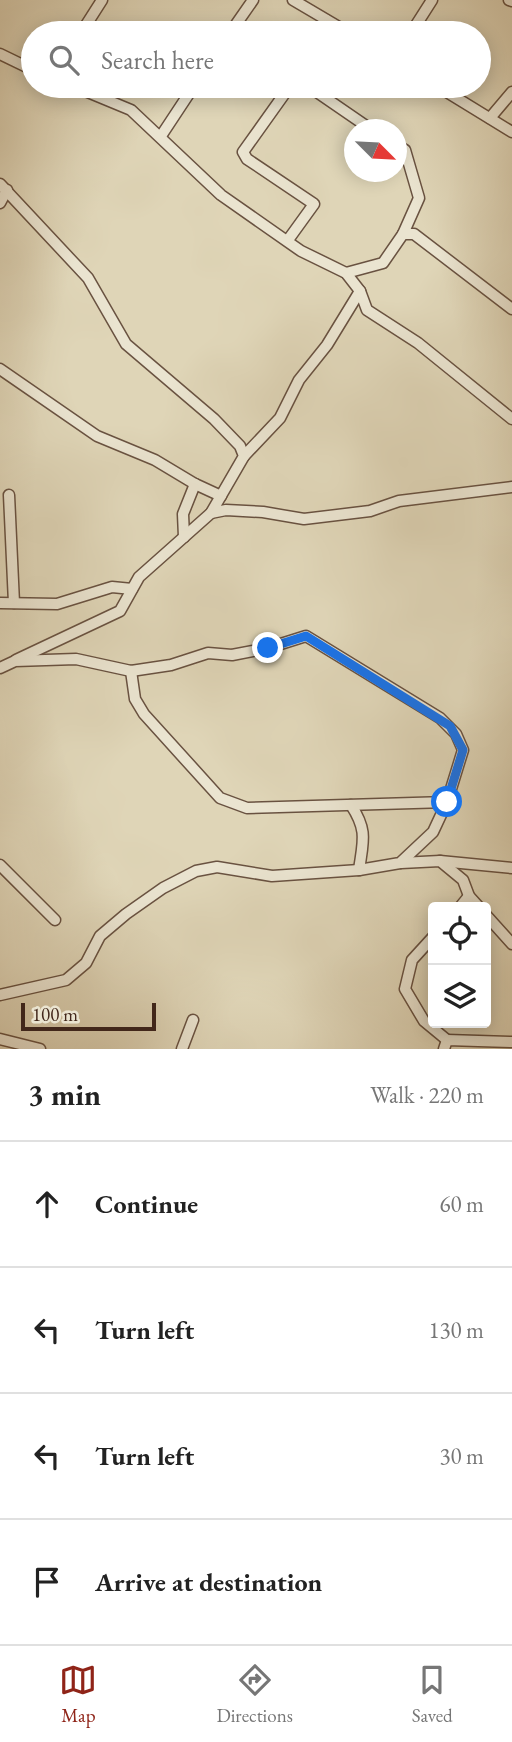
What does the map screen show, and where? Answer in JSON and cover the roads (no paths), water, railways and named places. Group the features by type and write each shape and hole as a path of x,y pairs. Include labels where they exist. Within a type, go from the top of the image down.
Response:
{"street":[{"path":"88,21 102,0"},
{"path":"238,21 253,0"},
{"path":"293,0 327,20"},
{"path":"309,10 314,0"},
{"path":"419,21 432,0"},
{"path":"0,54 21,64"},
{"path":"491,118 512,92"},
{"path":"102,98 131,110 161,136 199,177 301,251 346,273 360,291 367,310 418,343 512,419"},
{"path":"161,136 186,98"},
{"path":"281,98 243,152 247,159 314,204 288,240"},
{"path":"325,98 356,119"},
{"path":"457,98 512,132"},
{"path":"346,273 383,263 403,234 419,198 407,157"},
{"path":"0,203 3,187"},
{"path":"3,187 23,205 47,238 88,278 126,344 214,419 240,446 244,456"},
{"path":"403,234 414,233 512,309"},
{"path":"0,668 120,611 139,577 211,513 244,456 280,418 299,380 327,345 360,291"},
{"path":"0,369 97,436 155,460 221,496"},
{"path":"184,537 183,514 195,484"},
{"path":"211,513 226,510 263,512 304,519 370,511 399,501 512,488"},
{"path":"9,495 14,603"},
{"path":"0,603 57,604 112,587 132,589"},
{"path":"0,668 15,661 76,659 131,671 171,664 208,653 232,655 268,648 306,636 450,726 463,750 447,802 433,832 400,863"},
{"path":"131,671 135,699 145,714 220,798 247,808 447,802"},
{"path":"351,805 362,822 364,834 359,870"},
{"path":"440,861 463,880 474,902"},
{"path":"0,995 66,980 86,963 100,936 126,914 163,888 197,871 217,867 272,876 440,861 512,868"},
{"path":"0,866 38,900 55,920"},
{"path":"464,902 469,896"},
{"path":"491,921 512,944"},
{"path":"428,942 412,960 405,989 424,1021 445,1045 512,1042"},
{"path":"182,1049 193,1020"},
{"path":"0,1039 40,1049"},
{"path":"506,1049 512,1042"}]}
